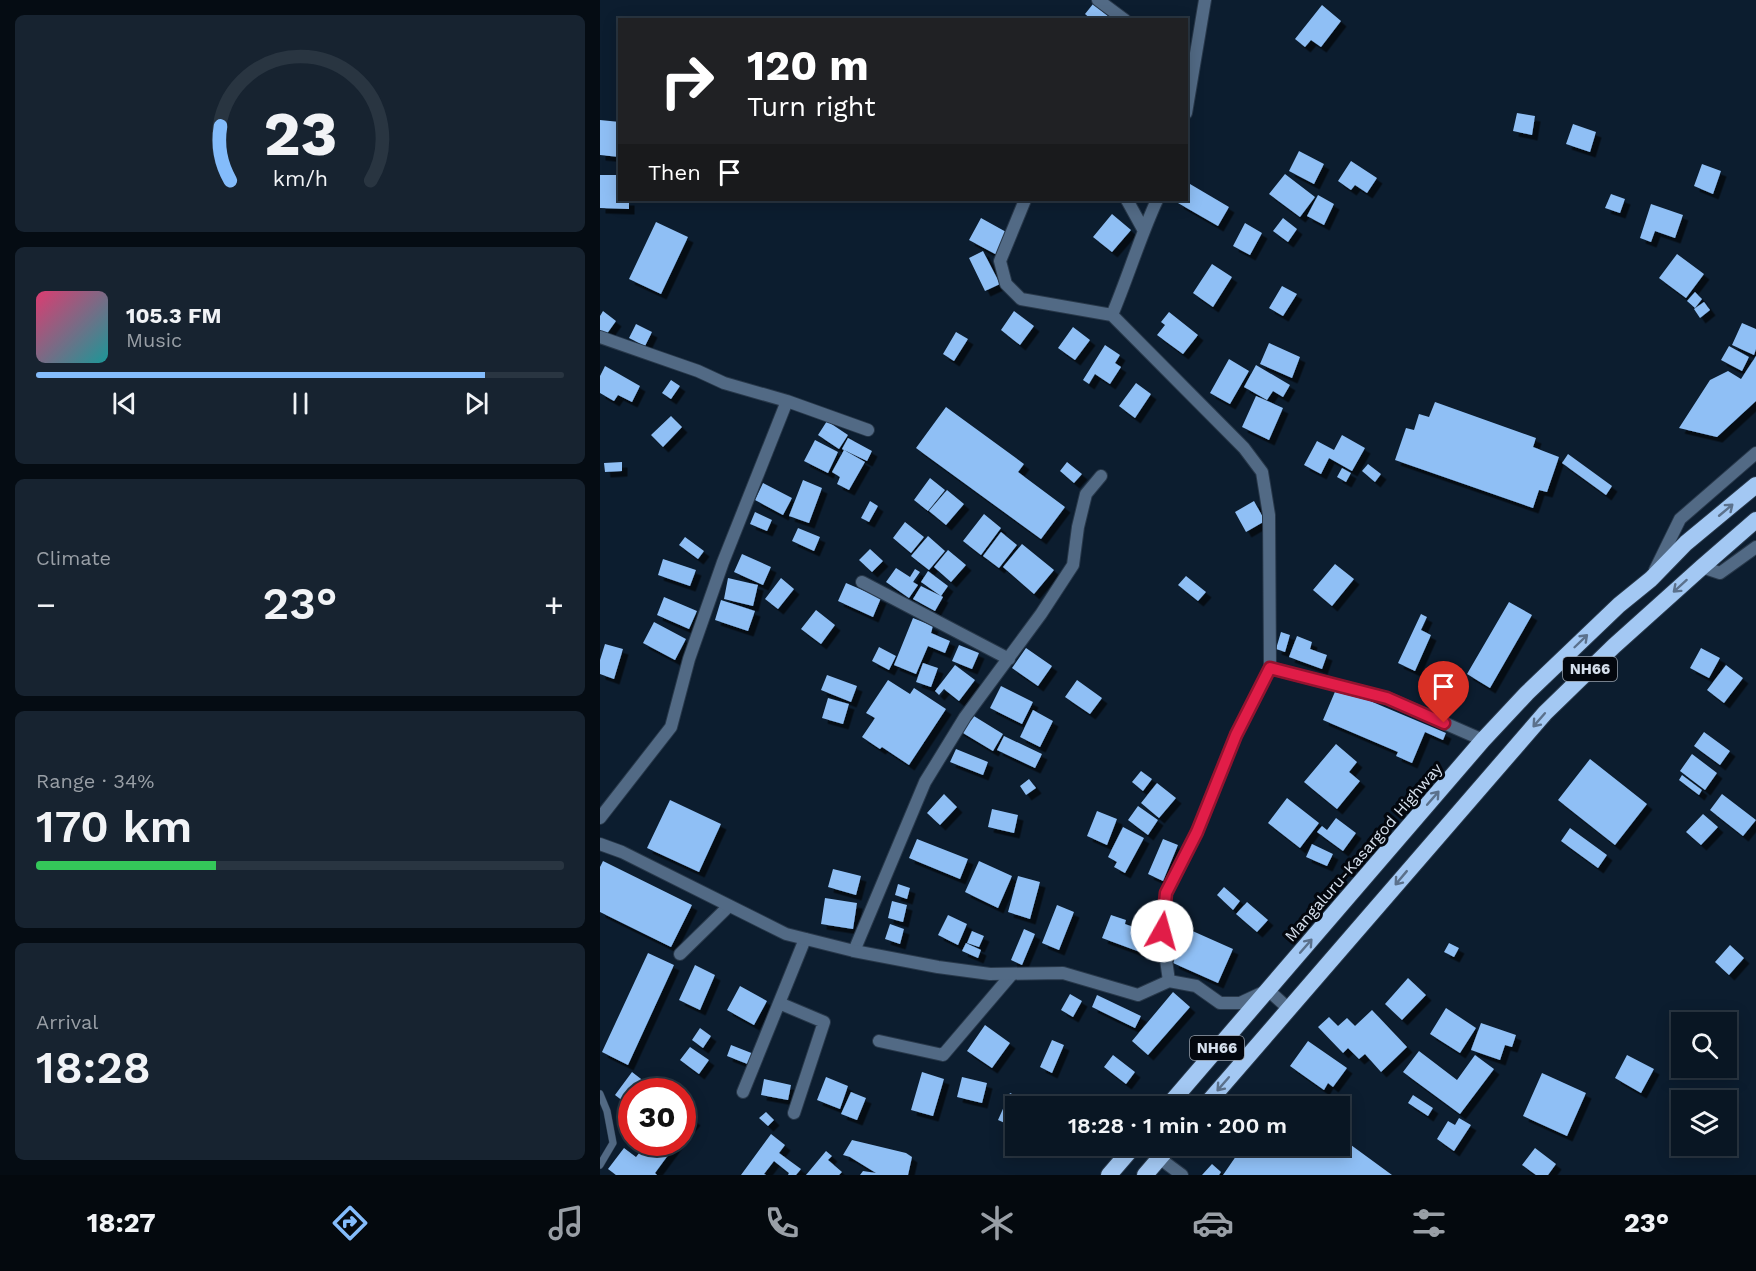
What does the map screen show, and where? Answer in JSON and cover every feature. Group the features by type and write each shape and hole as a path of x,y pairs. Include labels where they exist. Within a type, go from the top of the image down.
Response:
{"highway":[{"name":"Mangaluru-Kasargod Highway","path":"1176,1096 1483,740 1527,693 1618,605 1651,579 1686,543 1756,485"},
{"name":"NH66","path":"1213,1096 1545,713 1614,646 1756,520"},
{"path":"1109,1175 1125,1156"},
{"path":"1144,1175 1161,1156"}],"street":[{"path":"1098,0 1122,18"},
{"path":"1188,101 1205,0"},
{"path":"1025,201 1000,261 1006,284 1021,299 1112,315 1244,448 1262,472 1269,514 1270,668 1236,735 1197,832 1166,893 1162,931 1170,981"},
{"path":"1128,201 1143,229"},
{"path":"1112,315 1143,229 1157,201"},
{"path":"600,337 698,371 724,383 787,401 868,430"},
{"path":"600,818 671,727 689,659 723,562 787,401"},
{"path":"1651,579 1680,519 1756,453"},
{"path":"854,951 925,782 965,717 1041,615 1073,565 1078,527 1086,494 1101,476"},
{"path":"1702,567 1720,573 1756,547"},
{"path":"862,582 1009,659"},
{"path":"1270,668 1387,698 1483,740"},
{"path":"600,844 621,852 786,934 854,951 990,974 1063,974 1138,995 1170,981 1196,986 1220,1003 1240,1002 1268,990 1289,1008"},
{"path":"680,954 729,906"},
{"path":"743,1092 805,939"},
{"path":"879,1041 943,1055 1012,974"},
{"path":"779,1003 824,1022 794,1113"},
{"path":"1167,1156 1182,1175"}],"lane":[{"path":"600,1094 607,1112 613,1143 600,1165"}],"building":[{"path":"1093,4 1110,18 1090,18 1085,14"},
{"path":"1322,5 1341,21 1321,47 1311,40 1305,47 1295,39"},
{"path":"1517,113 1535,116 1532,135 1513,131"},
{"path":"600,120 618,122 618,157 600,155"},
{"path":"1573,124 1596,132 1590,152 1566,144"},
{"path":"1299,151 1324,164 1314,184 1289,171"},
{"path":"1351,161 1377,178 1367,193 1355,185 1351,190 1338,181"},
{"path":"1702,164 1721,171 1713,194 1694,186"},
{"path":"1285,174 1315,197 1300,217 1269,194"},
{"path":"600,175 618,175 618,201 629,201 629,209 600,208"},
{"path":"1190,184 1229,207 1218,226 1178,203 1188,201"},
{"path":"1611,194 1625,199 1620,213 1605,208"},
{"path":"1318,195 1334,204 1324,225 1307,216"},
{"path":"1651,204 1683,215 1675,238 1655,231 1651,242 1640,238"},
{"path":"1112,214 1131,230 1112,252 1093,237"},
{"path":"981,218 1008,233 997,255 969,240"},
{"path":"1283,218 1297,229 1288,242 1273,231"},
{"path":"656,222 688,237 661,294 629,279"},
{"path":"1245,223 1262,233 1250,255 1233,246"},
{"path":"983,251 1000,284 985,291 969,258"},
{"path":"1677,254 1704,274 1686,298 1659,278"},
{"path":"1212,264 1232,277 1213,307 1193,293"},
{"path":"1282,286 1297,294 1283,316 1269,308"},
{"path":"1695,292 1702,299 1695,308 1687,301"},
{"path":"1704,302 1710,310 1700,318 1694,309"},
{"path":"603,311 616,321 606,335 600,330 600,316"},
{"path":"1014,311 1034,326 1020,345 1001,330"},
{"path":"1169,312 1198,335 1183,354 1157,335 1165,325 1161,322"},
{"path":"1742,323 1756,329 1754,355 1732,345"},
{"path":"636,324 652,332 645,346 629,338"},
{"path":"1073,327 1090,340 1075,360 1058,348"},
{"path":"956,332 968,339 954,361 943,354"},
{"path":"1269,343 1300,357 1292,378 1260,364"},
{"path":"1105,345 1120,355 1115,363 1121,367 1110,384 1095,374 1089,384 1083,380"},
{"path":"1729,346 1749,357 1742,371 1721,360"},
{"path":"1756,356 1756,401 1717,437 1679,428 1710,380 1728,371 1741,379"},
{"path":"1229,359 1249,371 1230,404 1210,393"},
{"path":"1256,365 1290,385 1283,397 1273,391 1267,400 1244,387"},
{"path":"605,366 640,386 632,402 618,395 614,401 600,393 600,376"},
{"path":"671,380 680,386 671,399 662,393"},
{"path":"1136,383 1151,394 1135,418 1119,406"},
{"path":"1256,396 1283,408 1269,440 1242,427"},
{"path":"1435,402 1536,438 1533,447 1559,457 1547,492 1539,490 1533,508 1395,460 1406,428 1414,430 1419,414 1429,417"},
{"path":"946,407 1024,464 1018,472 1065,507 1041,539 916,448"},
{"path":"671,416 682,427 663,447 651,435"},
{"path":"827,421 848,435 839,449 818,435"},
{"path":"1342,435 1365,448 1352,471 1329,458 1321,474 1304,465 1317,441 1334,450"},
{"path":"848,438 872,451 867,461 842,449"},
{"path":"815,440 838,452 828,473 804,461"},
{"path":"844,450 865,462 849,490 837,484 840,477 832,472"},
{"path":"1568,454 1612,486 1606,495 1562,463"},
{"path":"622,462 622,471 605,472 604,463"},
{"path":"1067,462 1082,474 1074,483 1060,471"},
{"path":"1368,464 1381,474 1375,482 1362,471"},
{"path":"1342,468 1351,473 1346,482 1337,477"},
{"path":"930,478 945,490 928,511 914,500"},
{"path":"803,480 822,488 809,523 789,516"},
{"path":"763,483 792,498 783,515 755,500"},
{"path":"947,490 964,504 946,525 929,511"},
{"path":"870,501 878,506 869,522 861,518"},
{"path":"1254,501 1265,521 1246,532 1235,512"},
{"path":"755,512 772,520 767,531 750,524"},
{"path":"984,514 1001,528 981,555 963,541"},
{"path":"905,522 924,537 911,553 893,538"},
{"path":"798,528 820,537 814,551 792,541"},
{"path":"1001,532 1017,545 999,568 983,556"},
{"path":"928,536 945,551 929,570 911,556"},
{"path":"685,537 704,551 698,559 679,545"},
{"path":"1022,544 1054,570 1034,594 1003,567"},
{"path":"870,549 883,561 872,572 859,560"},
{"path":"948,550 966,565 951,582 934,567"},
{"path":"742,554 771,567 763,585 734,572"},
{"path":"663,559 696,570 690,586 658,575"},
{"path":"1335,564 1354,579 1332,606 1313,590"},
{"path":"896,568 910,577 915,569 920,572 913,582 918,585 909,598 886,582"},
{"path":"928,571 948,586 941,596 921,582"},
{"path":"1186,576 1206,592 1198,601 1178,585"},
{"path":"728,578 758,585 753,606 724,599"},
{"path":"781,578 794,589 778,609 765,599"},
{"path":"846,583 881,598 873,617 838,601"},
{"path":"921,586 943,597 935,611 913,599"},
{"path":"664,597 697,611 689,629 657,615"},
{"path":"721,600 755,611 748,631 715,620"},
{"path":"1509,602 1532,615 1490,688 1467,674"},
{"path":"816,610 835,625 821,644 801,629"},
{"path":"1421,614 1427,617 1421,630 1431,635 1415,671 1398,663"},
{"path":"913,618 933,626 931,633 950,641 945,653 928,646 916,674 894,665"},
{"path":"654,622 686,639 675,660 643,643"},
{"path":"1281,632 1290,635 1285,652 1276,649"},
{"path":"1297,636 1312,642 1310,649 1327,655 1322,669 1289,657"},
{"path":"605,644 623,649 614,679 600,674 600,660"},
{"path":"959,645 979,653 972,669 952,661"},
{"path":"879,647 896,656 889,670 872,661"},
{"path":"1026,648 1052,666 1038,686 1012,668"},
{"path":"1701,648 1720,658 1709,678 1690,668"},
{"path":"923,663 938,668 931,687 916,682"},
{"path":"955,665 975,680 959,701 944,689 939,695 935,691"},
{"path":"1726,665 1743,678 1724,703 1707,690"},
{"path":"827,675 857,686 851,702 821,690"},
{"path":"888,680 910,694 914,688 946,709 909,765 862,737 875,718 866,713"},
{"path":"1077,680 1102,698 1090,714 1065,697"},
{"path":"1001,686 1033,702 1022,724 990,708"},
{"path":"1337,687 1446,733 1443,740 1425,732 1412,763 1396,756 1398,752 1323,720"},
{"path":"828,698 849,704 843,724 822,718"},
{"path":"1033,710 1053,721 1040,747 1020,737"},
{"path":"969,713 1003,734 993,751 958,730"},
{"path":"1704,732 1730,751 1720,765 1694,746"},
{"path":"1004,736 1042,754 1035,768 997,750"},
{"path":"1336,744 1357,762 1349,772 1360,781 1337,809 1304,782"},
{"path":"956,749 988,762 983,775 950,762"},
{"path":"1692,754 1717,773 1705,790 1680,771"},
{"path":"1590,759 1647,804 1615,845 1558,800"},
{"path":"1141,771 1152,779 1143,791 1132,782"},
{"path":"1682,775 1702,790 1699,795 1679,780"},
{"path":"1029,779 1036,788 1026,795 1020,786"},
{"path":"1157,783 1176,798 1159,818 1141,803"},
{"path":"944,794 957,807 940,825 927,813"},
{"path":"1722,794 1756,820 1743,836 1710,810"},
{"path":"1287,798 1319,823 1300,848 1268,823"},
{"path":"670,800 721,824 699,872 647,848"},
{"path":"1138,806 1158,820 1148,835 1128,820"},
{"path":"992,809 1018,815 1014,833 988,827"},
{"path":"1097,811 1117,819 1107,845 1087,836"},
{"path":"1703,814 1718,827 1701,845 1686,832"},
{"path":"1336,818 1356,833 1343,851 1317,832 1322,826 1327,830"},
{"path":"1123,827 1144,838 1125,873 1114,867 1117,862 1108,857"},
{"path":"1570,828 1607,855 1598,868 1561,841"},
{"path":"917,839 968,859 960,879 909,858"},
{"path":"1163,839 1178,845 1163,881 1148,874"},
{"path":"1312,844 1333,854 1327,866 1306,857"},
{"path":"603,861 692,905 671,947 600,912 600,867"},
{"path":"979,861 1012,876 998,908 965,892"},
{"path":"833,869 861,876 856,895 828,887"},
{"path":"1018,876 1040,882 1030,919 1008,912"},
{"path":"898,884 910,888 907,899 895,895"},
{"path":"1224,887 1240,901 1233,910 1217,895"},
{"path":"825,898 857,903 853,929 821,924"},
{"path":"892,901 907,905 903,922 888,918"},
{"path":"1247,902 1268,920 1257,932 1236,914"},
{"path":"1057,905 1074,912 1059,950 1042,943"},
{"path":"948,915 967,924 958,945 938,935"},
{"path":"1111,915 1126,920 1125,924 1147,932 1140,952 1102,938"},
{"path":"890,924 904,929 900,944 885,939"},
{"path":"1024,929 1035,934 1022,965 1011,960"},
{"path":"1188,929 1233,949 1218,983 1173,963"},
{"path":"972,931 984,936 979,947 967,943"},
{"path":"966,943 981,950 978,958 962,951"},
{"path":"1449,943 1459,948 1454,957 1444,952"},
{"path":"1730,945 1744,958 1729,975 1715,962"},
{"path":"648,953 674,965 628,1065 602,1052"},
{"path":"695,965 715,975 700,1010 679,1000"},
{"path":"1408,978 1426,995 1402,1020 1385,1004"},
{"path":"740,986 767,1001 754,1025 727,1010"},
{"path":"1173,992 1190,1007 1148,1055 1132,1041"},
{"path":"1070,994 1082,1001 1073,1017 1061,1010"},
{"path":"1097,995 1141,1016 1135,1028 1092,1007"},
{"path":"1446,1008 1476,1028 1460,1053 1430,1034"},
{"path":"1372,1010 1407,1047 1381,1072 1365,1054 1359,1059 1348,1048 1343,1053 1318,1027 1329,1017 1338,1026 1347,1018 1355,1026"},
{"path":"1481,1023 1516,1035 1512,1047 1505,1045 1500,1060 1471,1050"},
{"path":"985,1025 1010,1043 992,1068 967,1051"},
{"path":"700,1028 711,1036 703,1048 692,1040"},
{"path":"1052,1040 1064,1045 1052,1073 1040,1067"},
{"path":"1308,1041 1347,1068 1333,1087 1328,1083 1324,1090 1290,1066"},
{"path":"731,1045 754,1054 750,1065 727,1056"},
{"path":"690,1047 709,1060 699,1074 680,1060"},
{"path":"1419,1051 1457,1080 1475,1055 1494,1069 1460,1114 1403,1072"},
{"path":"1113,1055 1135,1072 1126,1084 1104,1067"},
{"path":"1627,1055 1654,1069 1641,1093 1615,1078"},
{"path":"632,1072 640,1078 628,1078"},
{"path":"922,1072 944,1079 933,1116 911,1110"},
{"path":"1542,1073 1586,1093 1567,1136 1523,1116"},
{"path":"826,1077 848,1086 840,1109 817,1100"},
{"path":"962,1077 987,1083 982,1103 957,1097"},
{"path":"764,1079 791,1085 788,1100 761,1095"},
{"path":"851,1092 866,1098 857,1120 841,1114"},
{"path":"1413,1095 1433,1108 1428,1116 1408,1103"},
{"path":"1005,1104 1005,1123 998,1120"},
{"path":"766,1112 774,1120 768,1126 759,1118"},
{"path":"1459,1118 1471,1125 1454,1151 1437,1139 1448,1121 1455,1125"},
{"path":"771,1134 785,1145 779,1153 801,1169 796,1175 788,1175 789,1173 774,1161 764,1174 766,1175 741,1175"},
{"path":"852,1140 906,1153 912,1157 908,1175 860,1175 863,1171 876,1173 843,1155"},
{"path":"1350,1144 1392,1175 1223,1175 1236,1156 1350,1156"},
{"path":"1535,1148 1556,1164 1548,1175 1536,1175 1522,1165"},
{"path":"826,1151 832,1156 828,1160 842,1172 839,1175 806,1175"},
{"path":"618,1156 667,1156 655,1173 657,1175 616,1175 608,1169"},
{"path":"1212,1164 1221,1172 1219,1175 1202,1175"}],"route":[{"path":"1162,931 1166,893 1197,832 1236,735 1270,668 1387,698 1444,723"}]}
